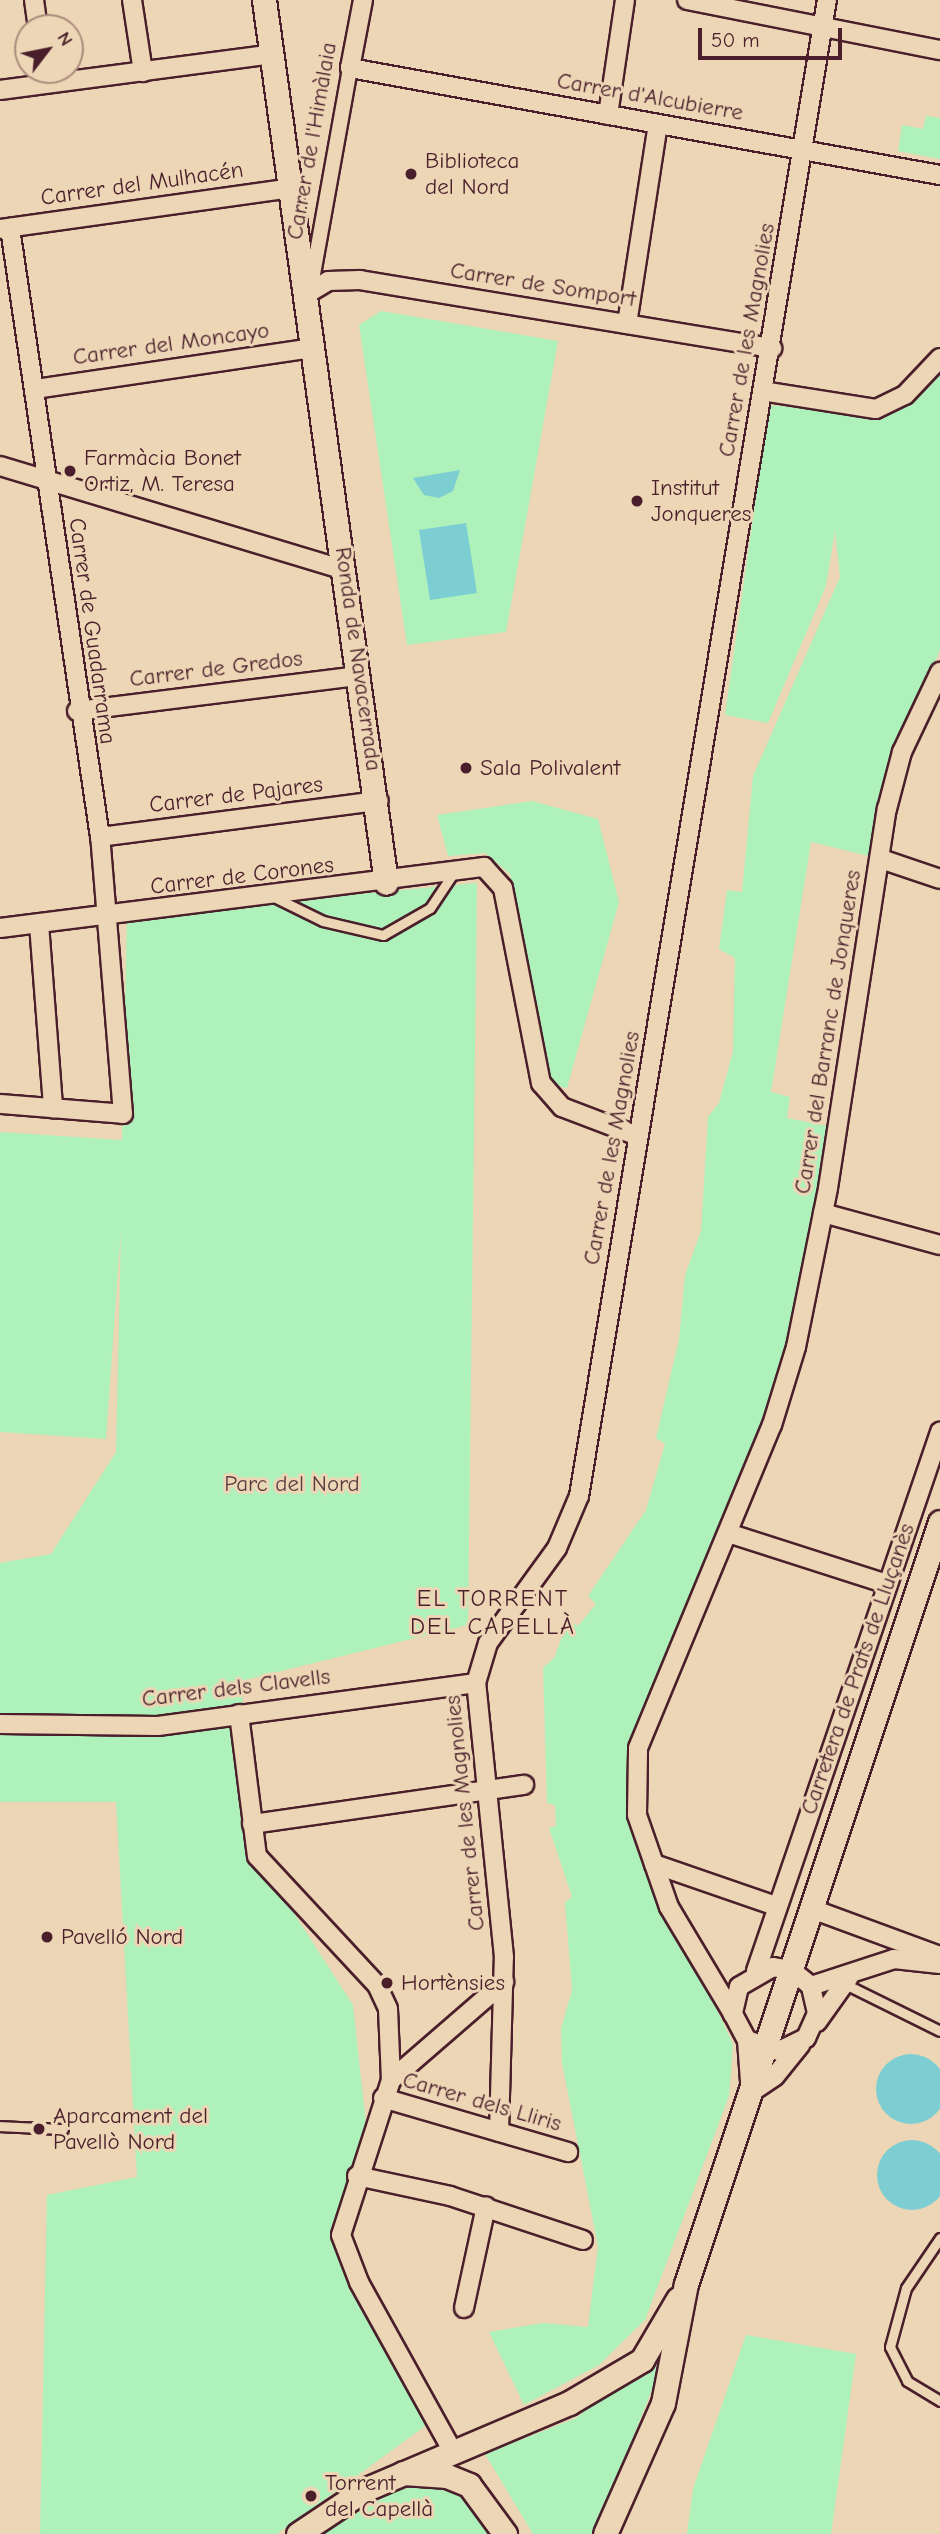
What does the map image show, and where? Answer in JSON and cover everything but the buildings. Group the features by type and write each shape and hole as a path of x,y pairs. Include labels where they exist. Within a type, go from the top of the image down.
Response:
{"street":[{"path":"132,0 143,72"},
{"name":"Ronda de Navacerrada","path":"264,0 291,188 310,292 313,348 379,801 386,883"},
{"name":"Carrer de l'Himàlaia","path":"310,292 363,0"},
{"path":"608,115 625,0"},
{"path":"687,0 940,50"},
{"name":"Carrer de les Magnolies","path":"499,2132 504,1982 476,1683 488,1643 572,1522 762,391 772,348 827,0"},
{"path":"84,76 143,72 273,54"},
{"name":"Carrer d'Alcubierre","path":"350,68 940,175"},
{"path":"0,90 22,84"},
{"path":"627,324 658,124"},
{"name":"Carrer del Mulhacén","path":"5,229 291,188"},
{"name":"Carrer de Guadarrama","path":"5,229 35,389 77,711 100,837 103,917"},
{"name":"Carrer de Somport","path":"310,292 328,281 360,280 772,348"},
{"name":"Carrer del Moncayo","path":"35,389 313,348"},
{"path":"762,391 876,409 905,395 940,358"},
{"path":"0,466 345,570"},
{"name":"Carrer del Barranc de Jonqueres","path":"733,2014 669,1907 637,1815 638,1748 728,1533 796,1347 823,1213 881,859 902,752 940,672"},
{"name":"Carrer de Gredos","path":"77,711 360,676"},
{"name":"Carrer de Pajares","path":"100,837 379,801"},
{"name":"Carrer del Barranc de Jonqueres","path":"881,859 940,879"},
{"path":"386,883 457,867 484,867 503,888 533,1066 547,1093 583,1117 638,1136"},
{"name":"Carrer de Corones","path":"0,928 276,898 386,883"},
{"path":"0,1104 123,1114 103,917"},
{"path":"39,924 53,1108"},
{"name":"Carrer del Barranc de Jonqueres","path":"823,1213 940,1245"},
{"name":"Carretera de Prats de Lluçanès","path":"733,2014 739,1987 756,1971 940,1432"},
{"name":"Carretera de Prats de Lluçanès","path":"605,2534 663,2403 686,2284 750,2093 756,2045 791,1970 940,1522"},
{"path":"728,1533 887,1584"},
{"name":"Carrer dels Clavells","path":"0,1724 158,1726 476,1683"},
{"path":"239,1714 252,1824 265,1867 383,1995 391,2080"},
{"path":"252,1824 487,1788 524,1785"},
{"path":"654,1864 776,1906"},
{"path":"812,1909 940,1956"},
{"path":"811,1986 894,1959 940,1964"},
{"path":"750,2093 775,2076 809,2035 843,1983 860,1968"},
{"path":"733,2014 756,2045 793,2048 809,2035 817,2013 811,1986 791,1970 756,1971"},
{"path":"452,2450 346,2255 344,2213 391,2080 504,1982"},
{"name":"Carrer dels Lliris","path":"383,2098 568,2152"},
{"path":"357,2176 486,2206 583,2240"},
{"path":"464,2308 486,2206"},
{"name":"Carretera de Prats de Lluçanès","path":"298,2534 400,2473 569,2403 642,2360 686,2284"},
{"path":"400,2473 447,2476 469,2484 505,2534"}],"lane":[{"path":"276,898 323,921 383,935 430,908 457,867"},
{"path":"843,1983 940,2031"},
{"path":"0,2126 63,2129"},
{"path":"940,2238 906,2288 890,2347 906,2381 940,2401"}],"green space":[{"path":"926,116 940,118 940,159 898,151 902,125 923,129"},
{"path":"381,311 558,341 506,632 407,645 359,325"},
{"path":"940,367 940,650 886,774 873,857 811,842 771,1092 790,1097 787,1118 837,1128 796,1347 634,1784 669,1907 733,2044 729,2096 645,2320 599,2365 524,2405 489,2332 543,2323 588,2327 598,2246 562,2063 561,2029 572,1990 565,1902 572,1897 549,1828 556,1826 555,1805 547,1803 543,1668 554,1658 568,1621 578,1626 596,1604 588,1596 646,1510 665,1444 656,1438 679,1339 685,1275 701,1231 708,1117 719,1103 733,1051 735,958 719,949 727,890 742,892 753,776 840,577 835,531 826,586 768,723 725,715 769,405 866,415"},
{"path":"532,801 598,819 619,902 567,1088 553,1085 540,1050 510,874 485,853 448,856 437,815"},
{"name":"Parc del Nord","path":"477,883 468,1625 241,1681 257,1856 353,2005 368,2143 343,2243 435,2419 277,2534 40,2534 47,2195 137,2177 116,1802 0,1802 0,1563 51,1554 116,1452 121,1230 106,1439 0,1432 0,1132 122,1140 127,916"},
{"path":"746,2335 856,2354 831,2534 687,2534 693,2489"},
{"path":"656,2357 662,2364 595,2534 533,2534 485,2454 576,2418"},
{"path":"433,2485 465,2495 492,2534 321,2534 396,2490"}],"water":[{"path":"460,470 453,491 439,498 424,495 413,478"},
{"path":"466,523 477,593 430,600 419,530"},
{"path":"918,2054 931,2060 940,2069 944,2075 944,2103 936,2114 925,2122 904,2124 886,2114 878,2103 876,2082 886,2064 897,2056"},
{"path":"912,2140 931,2146 941,2156 947,2175 941,2194 931,2204 912,2210 893,2204 883,2194 877,2175 883,2156 893,2146"}],"place":[{"name":"Biblioteca del Nord","path":"411,174"},
{"name":"Farmàcia Bonet Ortiz, M. Teresa","path":"70,471"},
{"name":"Institut Jonqueres","path":"637,501"},
{"name":"Sala Polivalent","path":"466,768"},
{"name":"Pavelló Nord","path":"47,1937"},
{"name":"Hortènsies","path":"387,1983"},
{"name":"Aparcament del Pavellò Nord","path":"39,2129"},
{"name":"Torrent del Capellà","path":"311,2496"}],"district":[{"name":"EL TORRENT DEL CAPELLÀ","path":"493,1613"}]}
